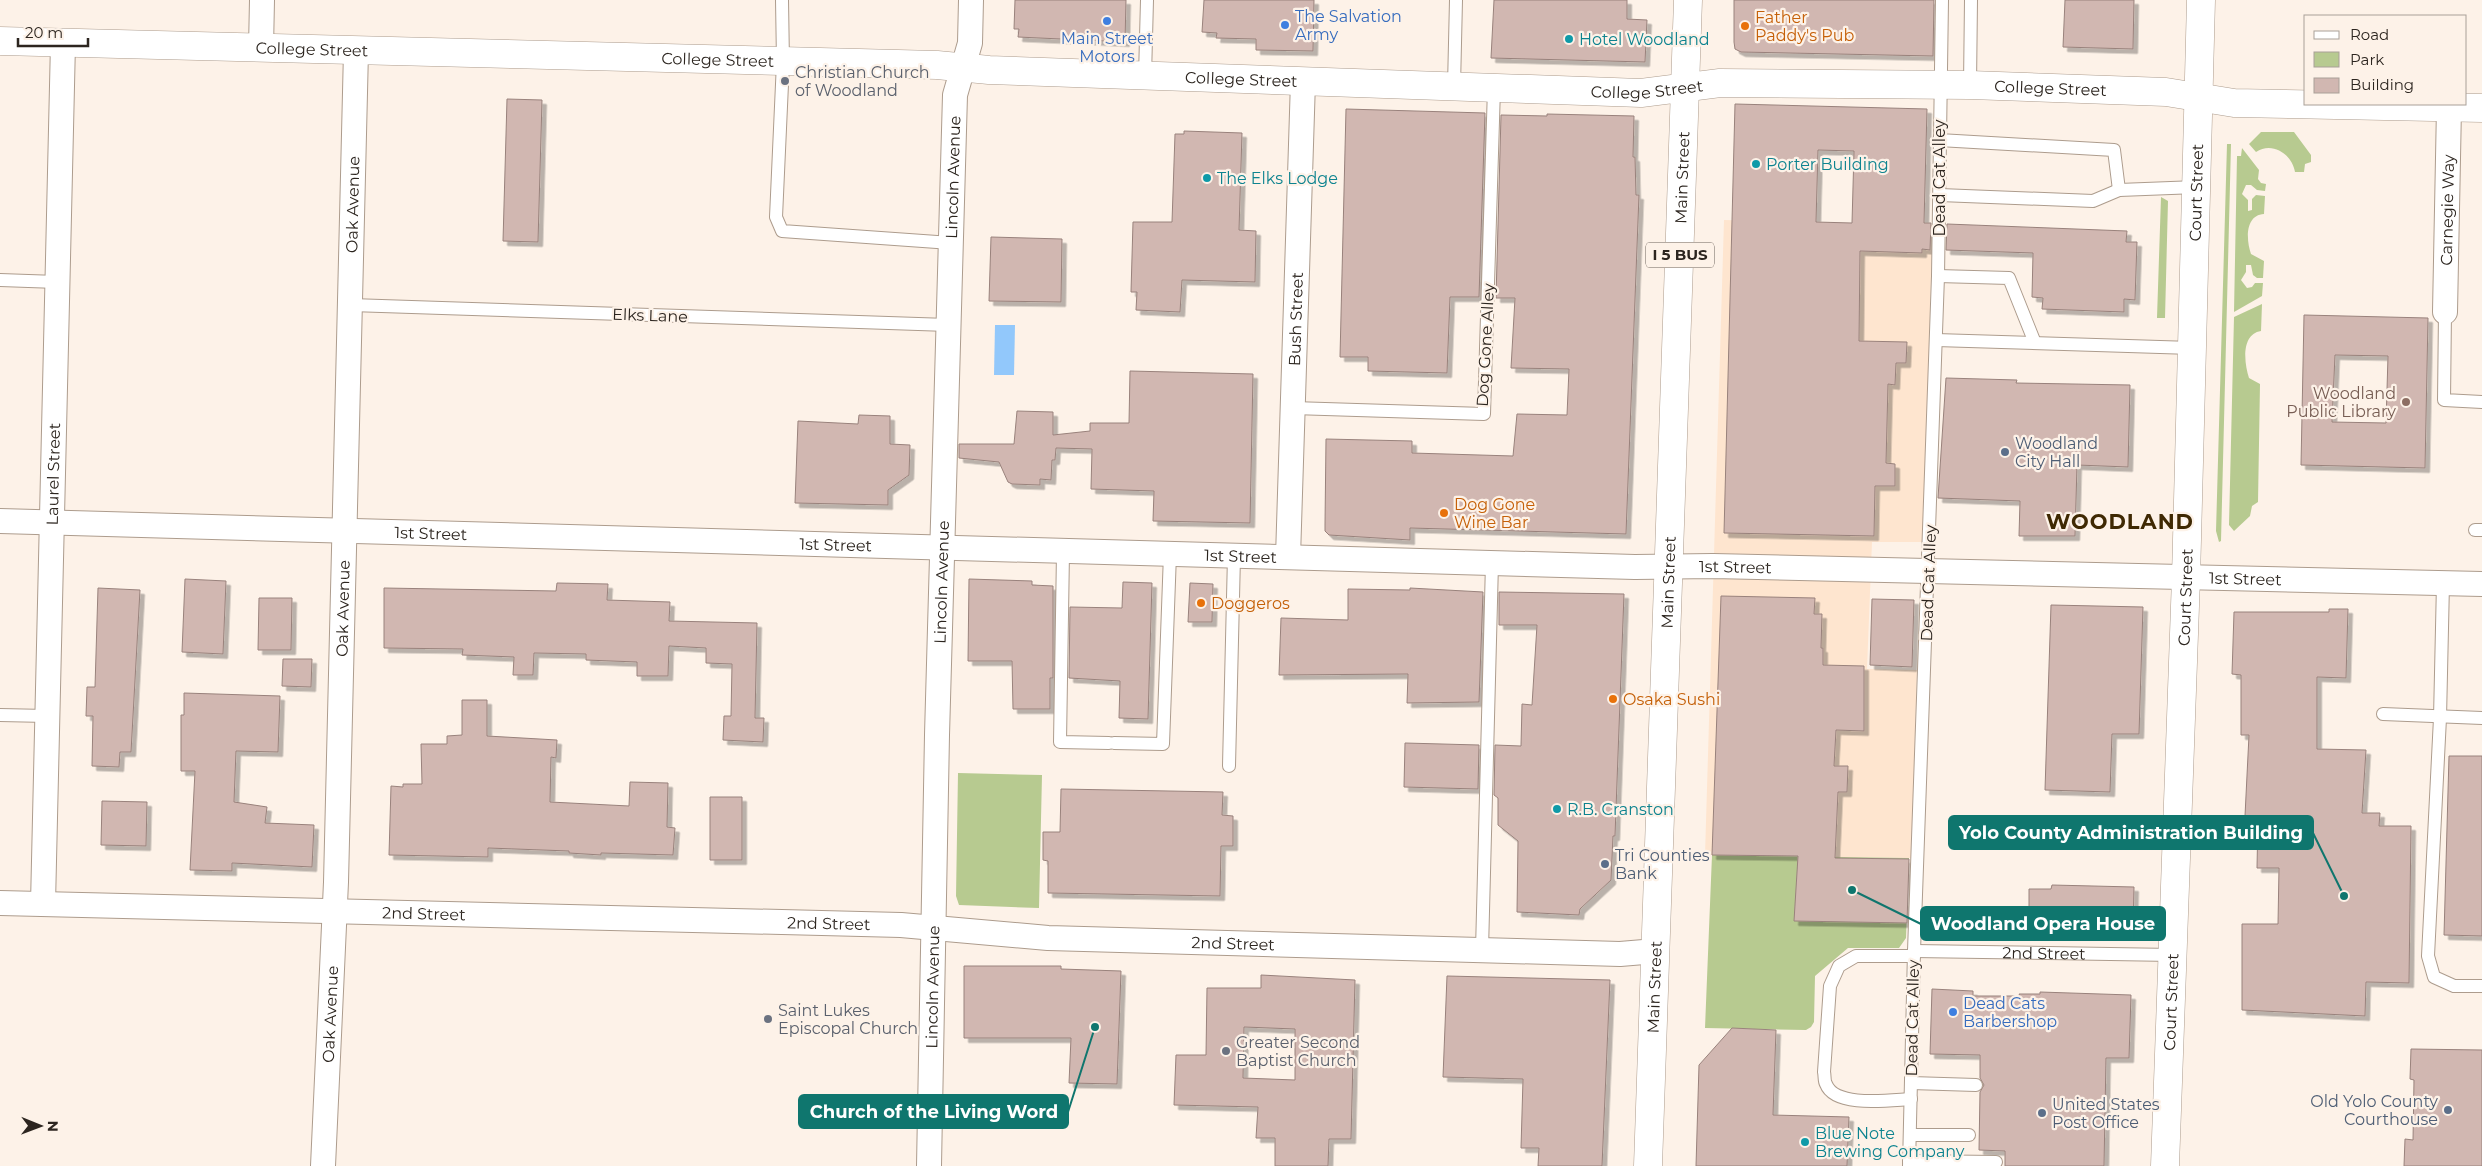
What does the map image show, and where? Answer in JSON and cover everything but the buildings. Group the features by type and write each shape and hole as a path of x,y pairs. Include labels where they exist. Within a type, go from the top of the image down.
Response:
{"street":[{"path":"261,48 262,0"},
{"name":"Lincoln Avenue","path":"929,1166 955,95 970,43 971,0"},
{"name":"Main Street","path":"1648,1166 1688,0"},
{"name":"Court Street","path":"2165,1166 2186,578 2201,0"},
{"name":"College Street","path":"0,41 783,62 1652,93 1720,84 1970,85 2166,92 2234,103 2304,104"},
{"name":"Laurel Street","path":"43,904 63,43"},
{"name":"Oak Avenue","path":"323,1166 335,912 346,530 356,51"},
{"name":"Bush Street","path":"1288,557 1303,81"},
{"name":"College Street","path":"2342,105 2482,108"},
{"name":"Carnegie Way","path":"2445,312 2449,107"},
{"name":"1st Street","path":"0,520 1063,552 2482,584"},
{"name":"2nd Street","path":"0,903 901,925 1048,938 1620,954 1656,951"}],"lane":[{"path":"782,0 783,62 776,216 782,231 951,243"},
{"path":"1145,76 1147,0"},
{"path":"1454,86 1456,0"},
{"name":"Dead Cat Alley","path":"1909,1163 1914,954 1938,276 1942,0"},
{"path":"1970,85 1971,0"},
{"name":"Dog Gone Alley","path":"1293,408 1484,414 1494,88"},
{"path":"1939,140 2114,150 2119,190"},
{"path":"1940,195 2093,201 2119,190 2197,187"},
{"path":"1938,276 2009,278 2035,343"},
{"path":"0,280 57,282"},
{"name":"Elks Lane","path":"351,305 948,324"},
{"path":"2445,312 2444,400 2482,402"},
{"path":"1936,340 2192,348"},
{"path":"1063,552 1060,742 1163,744 1170,554"},
{"path":"1230,766 1234,556"},
{"path":"1482,950 1492,563"},
{"path":"2443,583 2440,718 2428,956 2434,976 2454,986 2482,986"},
{"path":"2383,714 2440,718 2482,718"},
{"path":"0,715 47,716"},
{"name":"2nd Street","path":"1911,1100 1851,1101 1832,1093 1826,1084 1824,1072 1830,986 1839,966 1856,956 1914,954 2173,955"},
{"path":"1911,1083 1976,1085"},
{"path":"1910,1135 1969,1134"},
{"path":"1909,1163 1996,1162"}],"shaded area":[{"path":"1724,220 1932,225 1926,542 1872,542 1867,669 1917,670 1911,858 1705,855"}],"green space":[{"path":"2261,132 2294,132 2311,155 2311,162 2305,164 2304,172 2295,172 2290,160 2280,151 2268,148 2256,152 2249,144"},
{"path":"2227,144 2231,144 2221,541 2219,542 2216,531"},
{"path":"2242,148 2259,170 2258,179 2261,183 2266,184 2265,191 2257,190 2251,185 2246,185 2242,194 2248,200 2248,211 2252,210 2252,199 2256,195 2265,196 2264,214 2258,215 2253,219 2248,229 2248,242 2251,254 2264,261 2263,278 2257,278 2253,275 2251,265 2246,265 2246,272 2241,280 2247,288 2252,287 2255,283 2263,283 2262,296 2234,312 2237,156 2241,156"},
{"path":"2161,197 2168,201 2165,318 2157,318"},
{"path":"2262,304 2261,331 2255,333 2250,338 2247,343 2245,357 2249,378 2260,384 2258,502 2252,506 2250,516 2234,531 2229,525 2234,317"},
{"path":"958,773 1042,775 1039,908 959,905 956,896"},
{"path":"1712,855 1909,858 1906,938 1899,948 1848,948 1815,976 1814,1022 1806,1030 1705,1028"}],"water":[{"path":"995,325 1015,325 1014,375 994,375"}],"place":[{"name":"Main Street Motors","path":"1107,21"},
{"name":"The Salvation Army","path":"1285,25"},
{"name":"Father Paddy's Pub","path":"1745,26"},
{"name":"Hotel Woodland","path":"1569,39"},
{"name":"Christian Church of Woodland","path":"785,81"},
{"name":"Porter Building","path":"1756,164"},
{"name":"The Elks Lodge","path":"1207,178"},
{"name":"Woodland Public Library","path":"2406,402"},
{"name":"Woodland City Hall","path":"2005,452"},
{"name":"Dog Gone Wine Bar","path":"1444,513"},
{"name":"Doggeros","path":"1201,603"},
{"name":"Osaka Sushi","path":"1613,699"},
{"name":"R.B. Cranston","path":"1557,809"},
{"name":"Tri Counties Bank","path":"1605,864"},
{"name":"Woodland Opera House","path":"1852,890"},
{"name":"Yolo County Administration Building","path":"2344,896"},
{"name":"Dead Cats Barbershop","path":"1953,1012"},
{"name":"Saint Lukes Episcopal Church","path":"768,1019"},
{"name":"Church of the Living Word","path":"1095,1027"},
{"name":"Greater Second Baptist Church","path":"1226,1051"},
{"name":"Old Yolo County Courthouse","path":"2448,1110"},
{"name":"United States Post Office","path":"2042,1113"},
{"name":"Blue Note Brewing Company","path":"1805,1142"}],"district":[{"name":"WOODLAND","path":"2120,522"}]}
